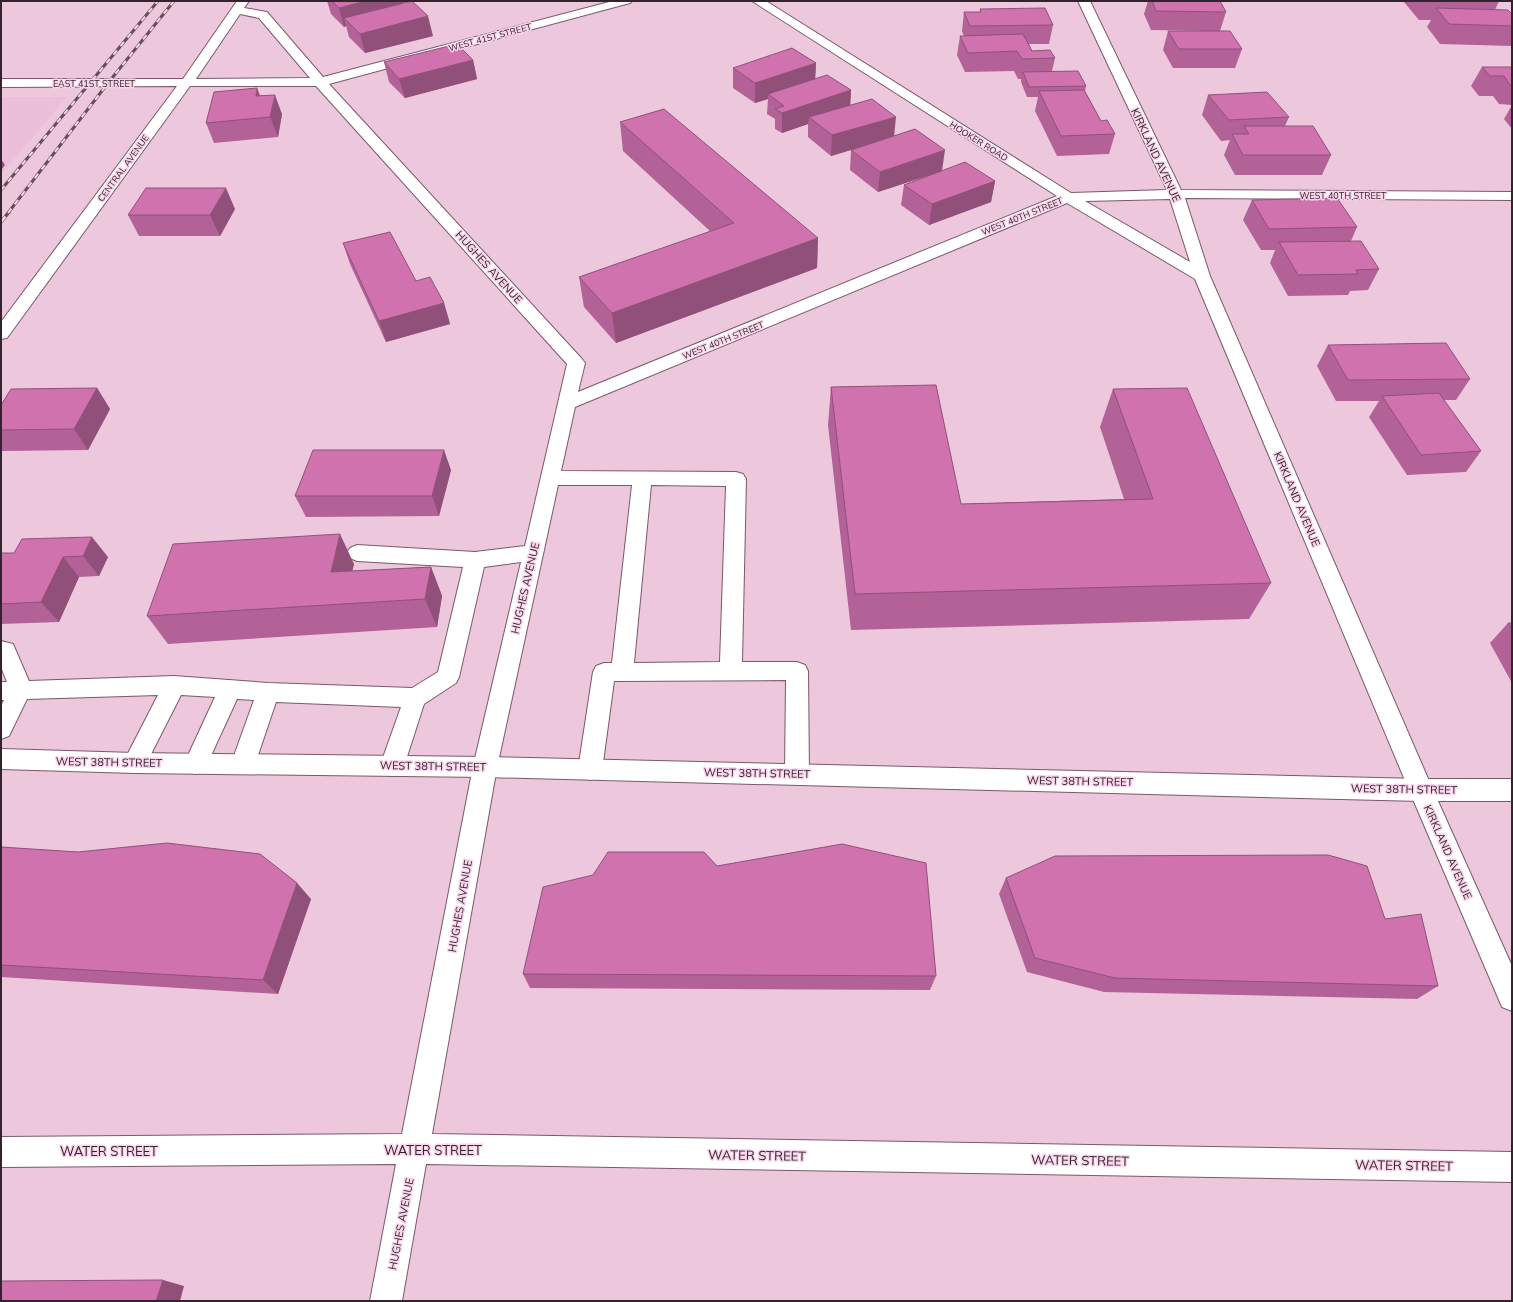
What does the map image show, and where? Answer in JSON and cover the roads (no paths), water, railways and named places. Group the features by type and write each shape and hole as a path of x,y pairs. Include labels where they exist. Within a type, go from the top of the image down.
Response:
{"street":[{"name":"WEST 41ST STREET","path":"186,83 320,82 626,1"},
{"name":"HOOKER ROAD","path":"758,1 1068,197 1202,276"},
{"name":"KIRKLAND AVENUE","path":"1084,1 1176,194 1202,276 1421,790 1512,997"},
{"name":"HUGHES AVENUE","path":"239,6 263,14 320,82 576,363 485,767 386,1301"},
{"name":"CENTRAL AVENUE","path":"1,334 186,83 239,6"},
{"name":"EAST 41ST STREET","path":"1,83 186,83"},
{"name":"WEST 40TH STREET","path":"566,404 1068,197 1176,194 1512,196"},
{"path":"550,478 736,479 731,670"},
{"path":"622,671 642,478"},
{"path":"357,553 475,560 533,553"},
{"path":"11,690 174,685 268,692 415,698 448,677 475,560"},
{"path":"1,650 5,650 11,690 1,729"},
{"path":"590,770 604,672 731,670 797,671 797,774"},
{"path":"135,763 174,685"},
{"path":"196,764 230,689"},
{"path":"243,764 268,692"},
{"path":"392,766 415,698"},
{"name":"WEST 38TH STREET","path":"1,759 135,763 485,767 1421,790 1512,790"},
{"name":"WATER STREET","path":"1,1152 415,1149 1512,1167"}],"railway":[{"path":"1,190 158,1"},
{"path":"8,213 108,83 174,1"},
{"path":"1,222 9,212"}]}
